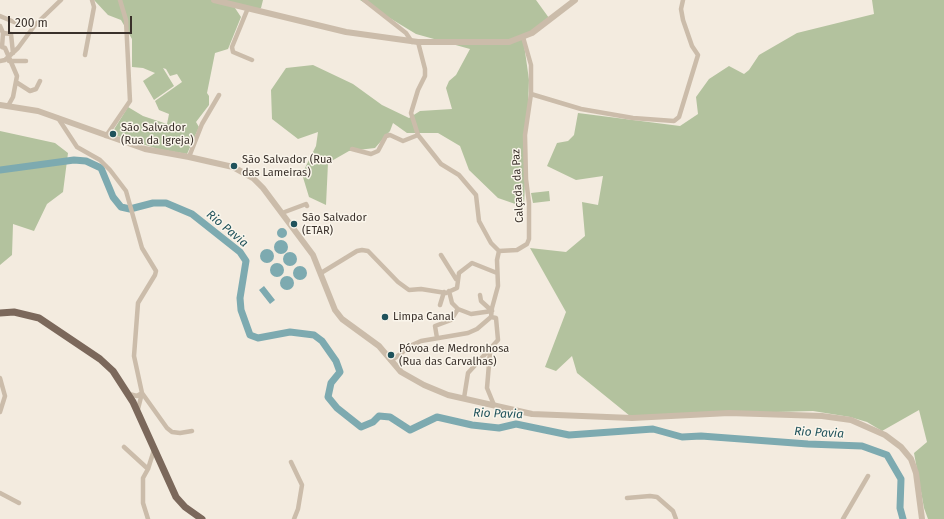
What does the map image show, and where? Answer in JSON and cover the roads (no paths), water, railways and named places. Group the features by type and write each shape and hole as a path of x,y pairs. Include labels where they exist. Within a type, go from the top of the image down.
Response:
{"main road":[{"path":"0,313 25,314 48,323 107,365 130,394 176,497 188,511 202,519"}],"street":[{"path":"8,59 35,25 61,0"},
{"path":"85,55 94,7 92,0"},
{"path":"106,136 130,101 126,20 120,0"},
{"path":"214,0 346,32 415,42 509,42 532,33 575,0"},
{"path":"364,0 406,33 415,42 425,69 425,76 418,90 412,113 418,134 441,164 459,176 476,195 479,221 491,243 499,251 497,260 498,286 491,317 477,329 468,333 421,341 412,345 391,361"},
{"path":"531,94 581,109 633,118 674,121 679,117 698,55 692,46 683,20 681,9 683,0"},
{"path":"248,8 232,47 233,52 239,56 252,60"},
{"path":"0,16 19,24 28,20 35,25"},
{"path":"0,26 3,33 1,44 2,47 5,48 8,59 17,76 8,106"},
{"path":"3,33 11,34 13,53"},
{"name":"Calçada da Paz","path":"499,251 517,250 527,244 529,238 525,135 531,94 531,64 523,37"},
{"path":"0,61 8,59 26,61"},
{"path":"16,82 30,91 36,88 40,81"},
{"path":"189,157 202,124 219,95"},
{"path":"0,105 38,111 132,145 233,167 246,173 263,188 313,255 322,273 335,310 342,319 379,346 401,372 424,385 448,395 530,414 632,418 729,412 822,416 851,420 885,435 901,447 911,459 916,474 922,519"},
{"path":"58,118 82,151 100,160 110,170 126,191 142,248 156,271 155,275 141,296 136,315 134,356 142,395 167,428 172,432 180,433 192,431"},
{"path":"66,131 68,122"},
{"path":"352,149 371,154 378,150 386,136 390,135 402,141 418,134"},
{"path":"282,213 306,204 307,206"},
{"path":"322,273 357,251 362,250 368,251 398,282 409,290 421,288 447,292 456,288 456,280 462,269 472,263 497,273"},
{"path":"441,255 456,280"},
{"path":"440,305 447,292"},
{"path":"447,292 452,303 458,309 472,314 492,311"},
{"path":"480,295 481,301 492,311"},
{"path":"437,338 435,326 451,320 458,309"},
{"path":"464,398 468,373 490,352 498,340 496,318 491,317"},
{"path":"490,352 487,388 494,405"},
{"path":"0,378 5,396 0,412"},
{"path":"130,394 137,396 142,395"},
{"path":"133,402 142,395"},
{"path":"138,411 142,395"},
{"path":"124,447 148,469"},
{"path":"148,519 143,503 143,478 148,469 154,450"},
{"path":"291,462 302,485 298,509 294,519"},
{"path":"843,519 868,476"},
{"path":"0,493 19,503"},
{"path":"627,498 654,496 675,513 676,519"}],"water":[{"path":"282,228 287,233 282,238 277,233"},
{"path":"278,240 284,240 288,244 288,250 284,254 278,254 274,250 274,244"},
{"path":"264,249 270,249 274,253 274,259 270,263 264,263 260,259 260,253"},
{"path":"287,252 293,252 297,256 297,262 293,266 287,266 283,262 283,256"},
{"path":"274,263 280,263 284,267 284,273 280,277 274,277 270,273 270,267"},
{"path":"297,266 303,266 307,270 307,276 303,280 297,280 293,276 293,270"},
{"path":"284,276 290,276 294,280 294,286 290,290 284,290 280,286 280,280"},
{"path":"264,286 275,300 270,304 259,290"}],"waterway":[{"name":"Rio Pavia","path":"0,170 74,160 86,161 101,168 113,197 121,207 130,209 153,203 166,203 192,214 240,252 246,261 240,298 241,310 250,335 258,338 290,332 314,335 322,341 336,361 340,372 331,383 328,397 337,408 361,427 373,422 379,416 390,417 410,430 437,417 472,425 499,428 516,424 569,435 653,429 682,437 701,436 808,444 862,446 887,455 901,479 900,508 903,519"}],"place":[{"name":"São Salvador (Rua da Igreja)","path":"113,134"},
{"name":"São Salvador (Rua das Lameiras)","path":"234,166"},
{"name":"São Salvador (ETAR)","path":"294,224"},
{"name":"Limpa Canal","path":"385,317"},
{"name":"Póvoa de Medronhosa (Rua das Carvalhas)","path":"391,355"}]}
